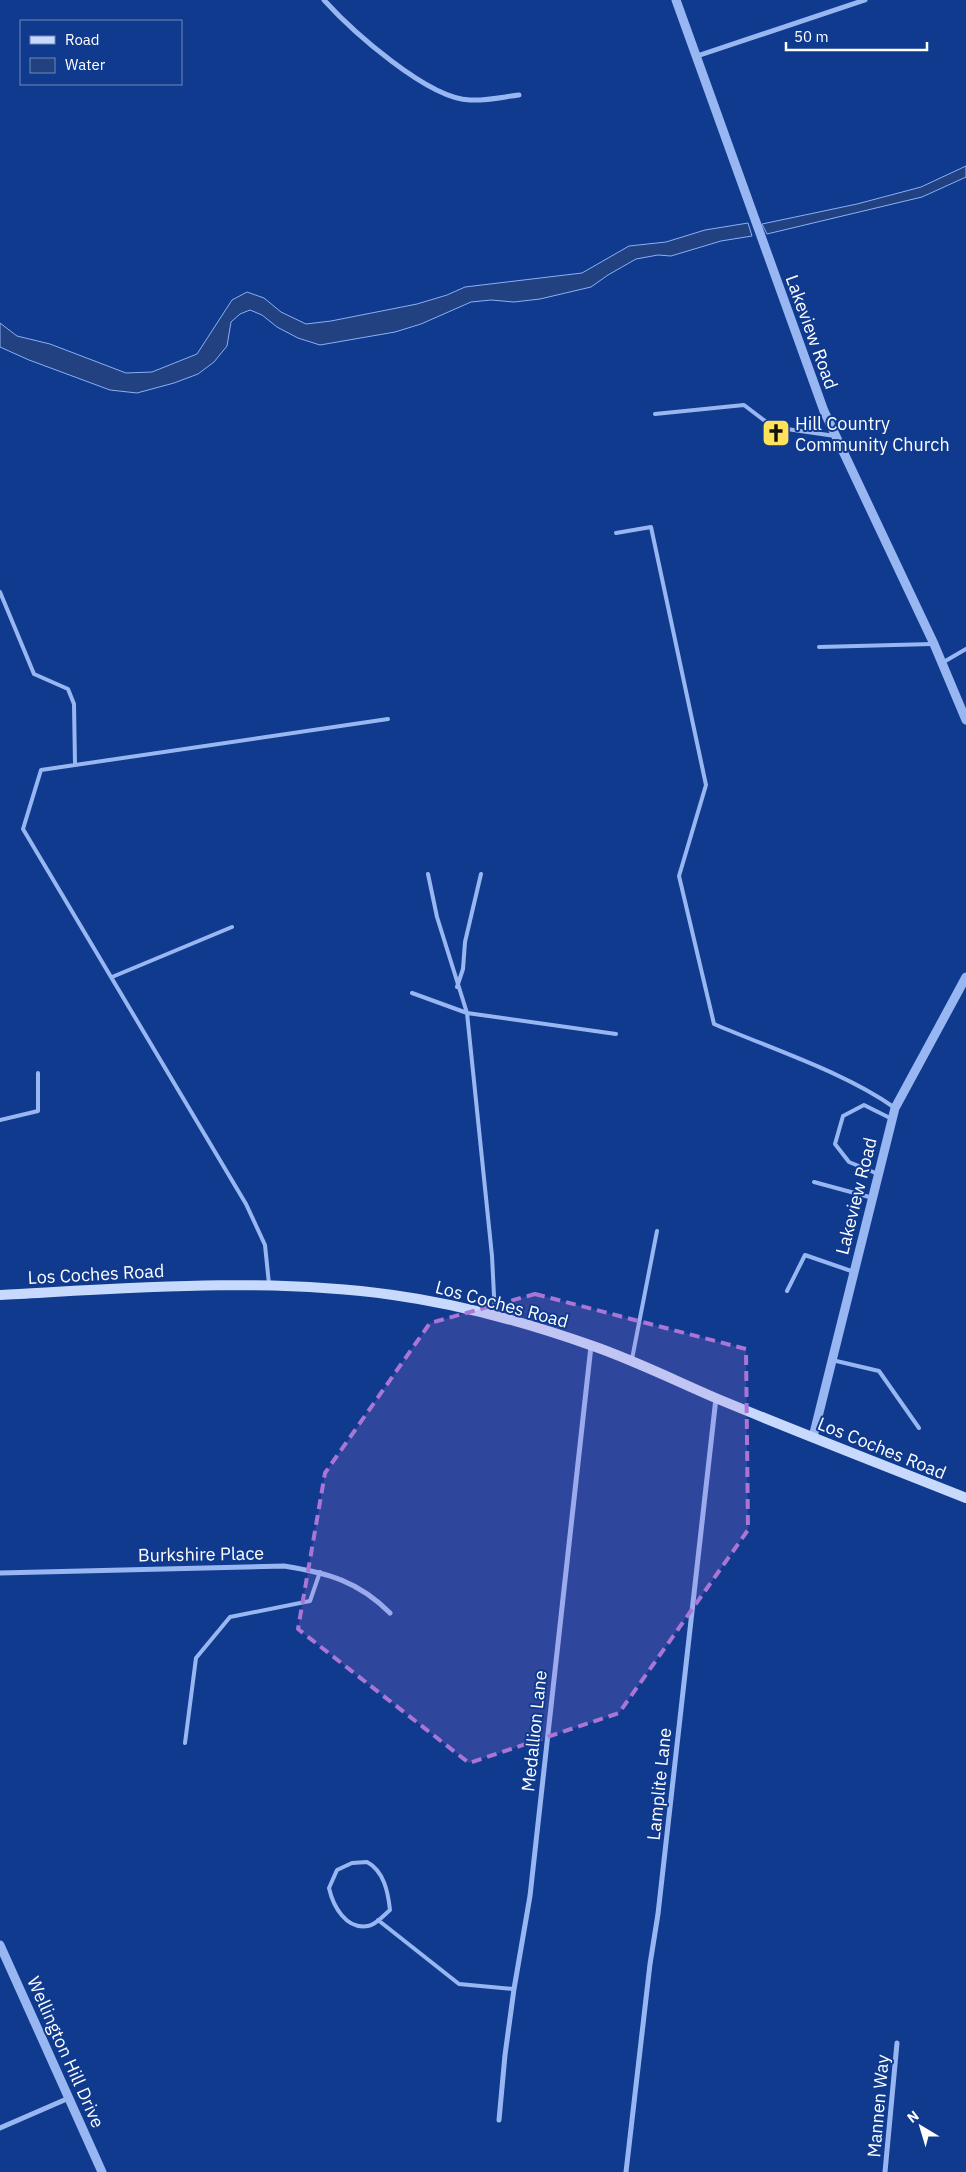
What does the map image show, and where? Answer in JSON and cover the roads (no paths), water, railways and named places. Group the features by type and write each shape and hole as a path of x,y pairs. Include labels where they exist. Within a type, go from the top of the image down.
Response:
{"main road":[{"name":"Los Coches Road","path":"0,1295 150,1287 269,1286 394,1295 495,1316 591,1345 716,1398 966,1498"}],"street":[{"path":"324,0 336,13 411,76 435,90 468,100 519,96"},
{"name":"Lakeview Road","path":"676,0 820,402 934,644 966,720"},
{"path":"697,56 865,0"},
{"name":"Lakeview Road","path":"813,1437 895,1108 966,976"},
{"name":"Medallion Lane","path":"499,2120 504,2055 530,1896 591,1345"},
{"name":"Lamplite Lane","path":"626,2172 650,1964 658,1914 716,1398"},
{"name":"Burkshire Place","path":"0,1573 284,1566 320,1572 361,1588 390,1613"},
{"name":"Wellington Hill Drive","path":"0,1945 102,2172"},
{"name":"Mannen Way","path":"886,2172 897,2043"},
{"path":"0,2128 69,2098"}],"lane":[{"path":"655,414 744,405 772,427 835,436"},
{"path":"616,532 652,527 706,786 679,876 714,1024 873,1092 895,1108"},
{"path":"0,592 34,674 68,689 74,704 76,764"},
{"path":"819,647 934,644"},
{"path":"942,663 966,649"},
{"path":"269,1286 264,1245 246,1204 23,829 41,770 388,719"},
{"path":"428,874 437,917 457,987 467,1013 492,1256 495,1316"},
{"path":"457,987 463,969 465,942 481,874"},
{"path":"112,977 232,928"},
{"path":"412,993 467,1013 616,1034"},
{"path":"0,1120 38,1111 38,1074"},
{"path":"878,1174 849,1162 835,1144 842,1116 864,1104 892,1119"},
{"path":"814,1182 872,1198"},
{"path":"632,1361 658,1231"},
{"path":"787,1291 804,1255 854,1272"},
{"path":"832,1360 879,1371 919,1428"},
{"path":"185,1743 196,1658 230,1618 310,1601 320,1572"},
{"path":"367,1862 375,1866 385,1884 390,1910 378,1920 369,1926 356,1926 346,1920 336,1908 329,1888 337,1870 352,1863 367,1862"},
{"path":"378,1920 459,1984 514,1988"}],"water":[{"path":"966,166 966,177 922,197 767,234 762,224 857,204 921,187"},
{"path":"748,223 752,236 721,241 671,256 658,255 636,259 591,287 540,299 514,302 491,300 471,302 421,324 395,332 320,345 298,338 277,327 262,315 250,310 240,314 231,322 227,346 214,362 198,374 137,393 110,390 29,360 0,347 0,323 17,336 50,344 126,373 152,372 197,354 232,300 247,292 264,298 281,312 306,324 331,321 417,304 447,295 465,287 582,273 629,246 666,242 705,230"}],"place":[{"name":"Hill Country Community Church","path":"776,433"}]}
